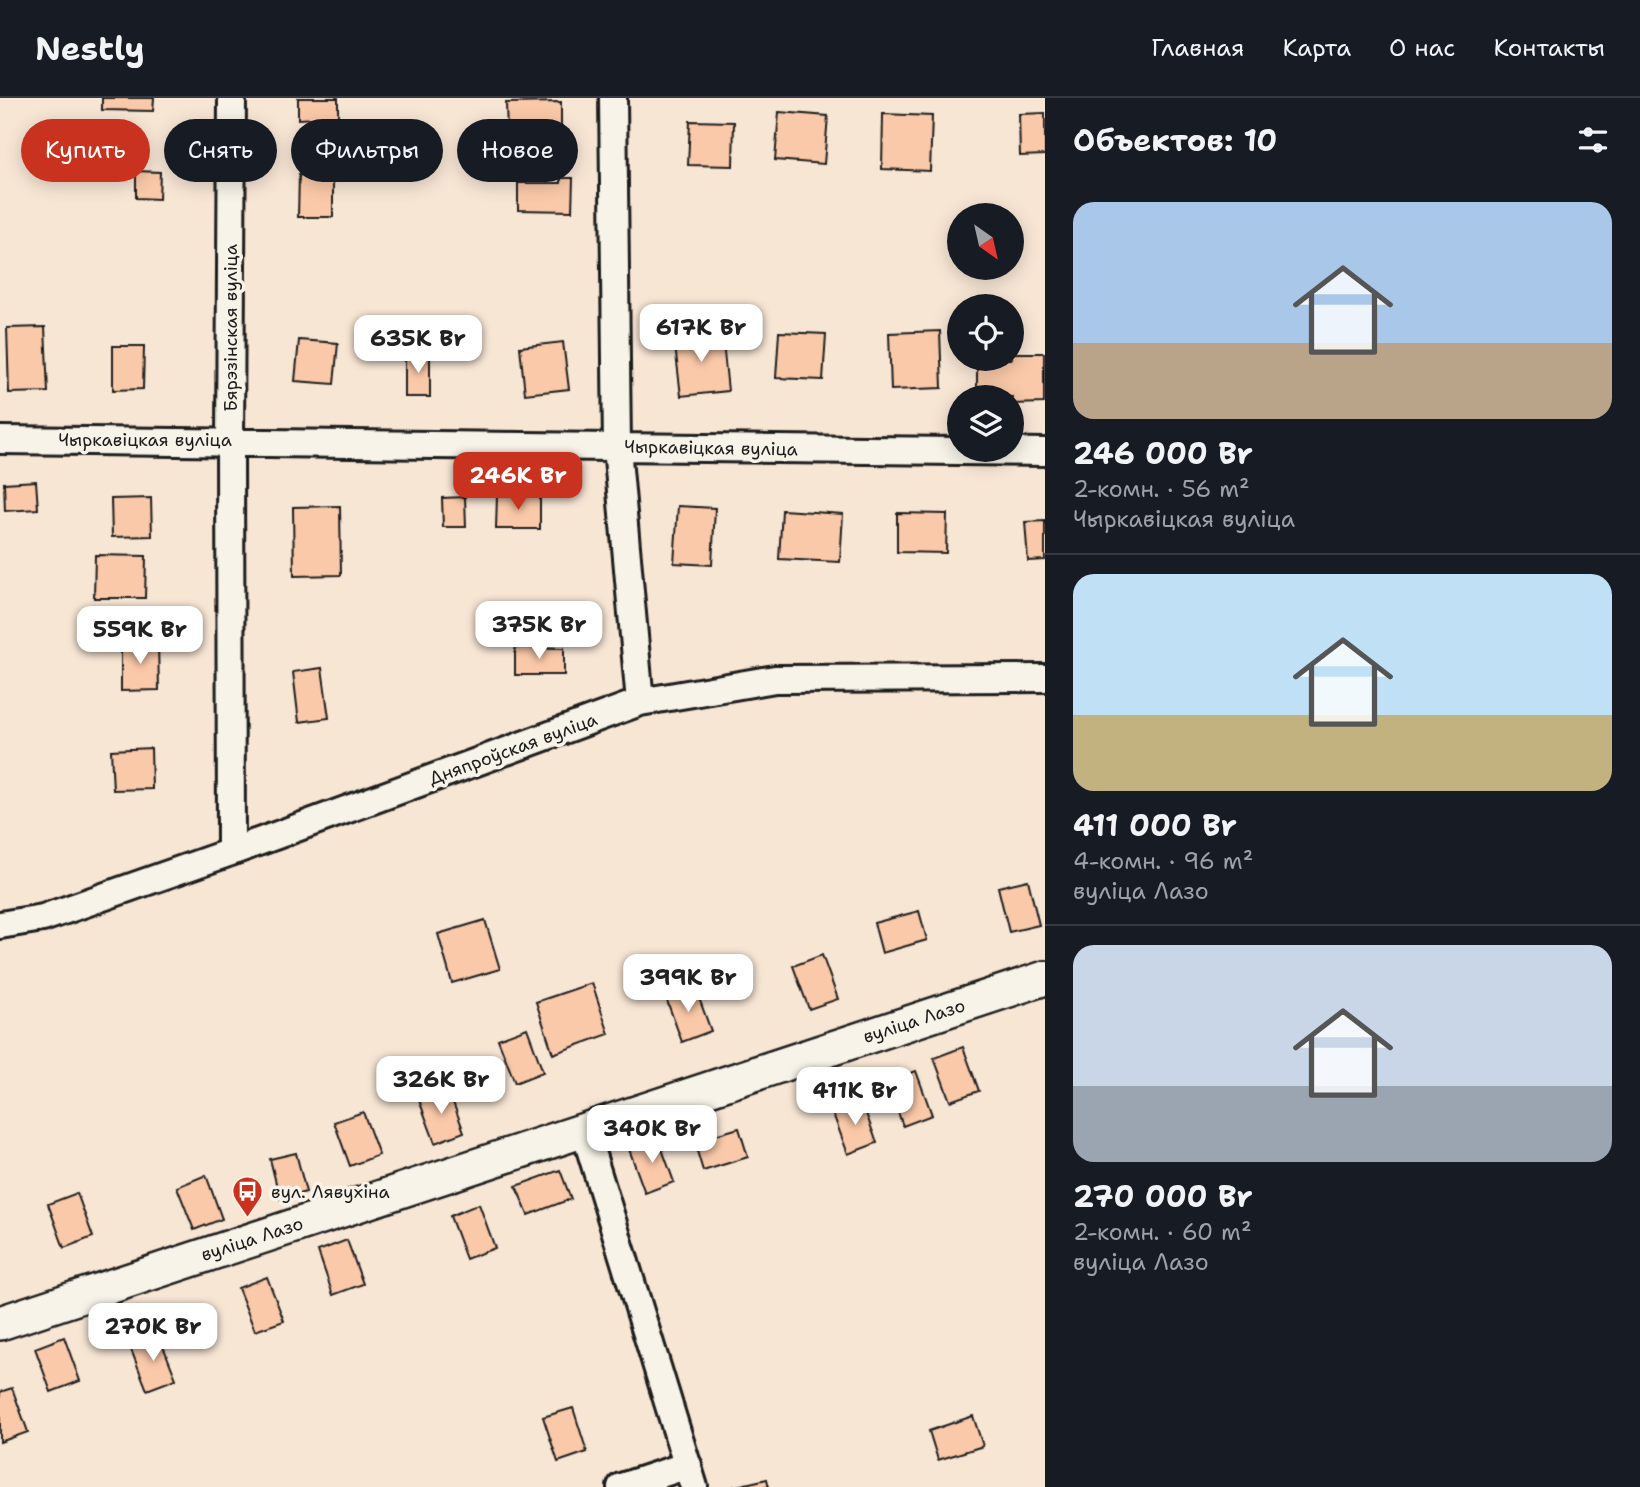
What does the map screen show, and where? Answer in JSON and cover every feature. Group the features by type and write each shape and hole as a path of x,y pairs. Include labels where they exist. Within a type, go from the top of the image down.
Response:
{"main road":[{"name":"вуліца Лазо","path":"0,1323 1045,978"}],"street":[{"name":"Бярэзінская вуліца","path":"232,98 232,852"},
{"path":"613,98 617,447 640,702"},
{"name":"Чыркавіцкая вуліца","path":"0,440 1045,452"},
{"name":"Дняпроўская вуліца","path":"0,925 43,918 232,852 640,702 775,680 1045,678"},
{"path":"584,1129 691,1476 621,1487"}],"building":[{"path":"102,98 154,98 153,111 102,110"},
{"path":"298,98 338,98 338,117 298,119"},
{"path":"561,102 561,119 507,119 506,103"},
{"path":"779,112 828,116 824,164 775,160"},
{"path":"1045,113 1045,155 1020,156 1019,114"},
{"path":"883,114 932,116 930,171 882,169"},
{"path":"690,121 734,122 733,166 688,165"},
{"path":"150,172 160,172 159,199 136,198 136,182 150,182"},
{"path":"299,182 333,182 333,217 298,217"},
{"path":"573,182 572,211 518,210 518,183"},
{"path":"45,327 48,392 9,393 7,328"},
{"path":"940,331 942,388 891,390 889,333"},
{"path":"722,332 728,391 681,396 674,337"},
{"path":"779,332 826,334 823,380 776,378"},
{"path":"299,340 338,343 334,384 295,381"},
{"path":"563,342 569,389 525,394 520,347"},
{"path":"113,346 144,346 143,389 113,390"},
{"path":"430,352 430,397 405,397 405,353"},
{"path":"1024,353 1044,353 1044,403 1024,404 1024,385 977,385 977,371 1024,371"},
{"path":"36,481 38,509 5,511 4,483"},
{"path":"497,495 540,496 540,529 496,529"},
{"path":"465,497 466,527 443,527 442,498"},
{"path":"151,498 152,536 112,537 111,499"},
{"path":"340,506 341,575 294,576 293,507"},
{"path":"678,506 715,508 712,565 674,563"},
{"path":"782,510 843,514 840,562 779,559"},
{"path":"897,513 947,514 946,553 897,552"},
{"path":"1045,521 1045,560 1028,561 1025,522"},
{"path":"95,555 146,556 145,598 94,598"},
{"path":"158,640 159,690 121,691 121,641"},
{"path":"515,647 564,648 564,675 515,675"},
{"path":"322,668 329,718 299,722 293,672"},
{"path":"151,748 152,789 113,790 111,750"},
{"path":"1028,880 1039,925 1009,932 998,887"},
{"path":"919,911 927,940 882,953 874,923"},
{"path":"485,920 500,969 452,983 438,934"},
{"path":"822,955 838,999 809,1009 793,966"},
{"path":"592,983 609,1034 553,1054 536,1002"},
{"path":"695,987 711,1031 682,1042 666,998"},
{"path":"527,1028 543,1072 515,1083 498,1039"},
{"path":"963,1047 979,1091 950,1101 934,1058"},
{"path":"916,1071 932,1115 903,1126 887,1082"},
{"path":"448,1089 464,1132 435,1143 419,1100"},
{"path":"861,1100 877,1143 848,1154 832,1111"},
{"path":"363,1112 379,1155 350,1166 334,1122"},
{"path":"739,1128 748,1157 703,1171 694,1141"},
{"path":"658,1138 674,1182 645,1193 629,1149"},
{"path":"296,1153 306,1192 280,1199 270,1159"},
{"path":"560,1170 571,1199 528,1215 516,1186"},
{"path":"206,1175 222,1219 194,1230 177,1187"},
{"path":"77,1193 93,1237 64,1248 48,1204"},
{"path":"479,1204 495,1248 466,1259 450,1216"},
{"path":"347,1240 363,1284 333,1295 318,1251"},
{"path":"267,1277 284,1321 255,1331 238,1288"},
{"path":"159,1336 176,1379 147,1390 130,1347"},
{"path":"64,1337 80,1381 51,1392 35,1348"},
{"path":"12,1388 28,1432 0,1442 0,1392"},
{"path":"573,1408 587,1452 558,1462 543,1417"},
{"path":"973,1416 983,1446 938,1460 929,1431"},
{"path":"767,1479 769,1487 732,1487"}],"place":[{"name":"вул. Лявухіна","path":"248,1219"}]}
